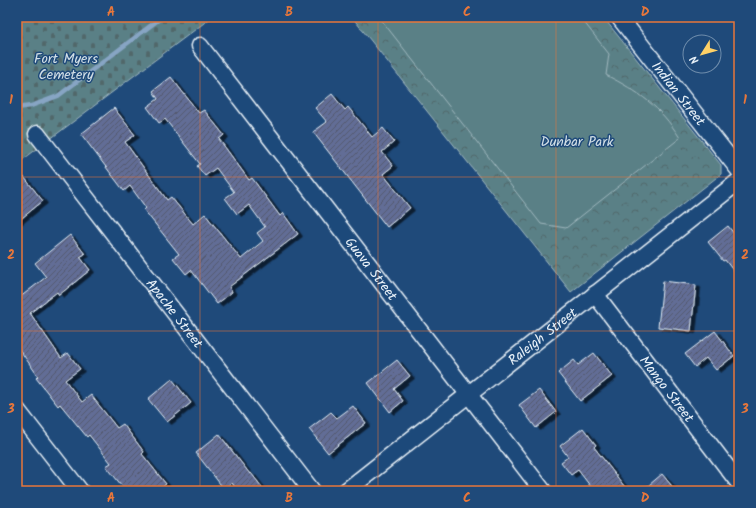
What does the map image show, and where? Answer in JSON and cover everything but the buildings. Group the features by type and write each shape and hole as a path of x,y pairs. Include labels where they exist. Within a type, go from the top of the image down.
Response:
{"street":[{"name":"Indian Street","path":"619,17 739,170"},
{"name":"Guava Street","path":"200,46 543,491"},
{"name":"Apache Street","path":"37,134 312,491"},
{"name":"Raleigh Street","path":"346,491 739,181"},
{"name":"Mango Street","path":"595,294 739,482"},
{"path":"17,410 80,491"}],"green space":[{"name":"Fort Myers Cemetery","path":"17,17 212,17 17,164"},
{"name":"Dunbar Park","path":"352,17 603,17 721,165 721,174 571,292"},
{"name":"Dunbar Park","path":"379,17 580,17 609,54 606,75 639,94 648,101 665,117 680,138 566,228 541,224"}],"waterway":[{"path":"17,108 31,106 58,96 162,17"}]}
